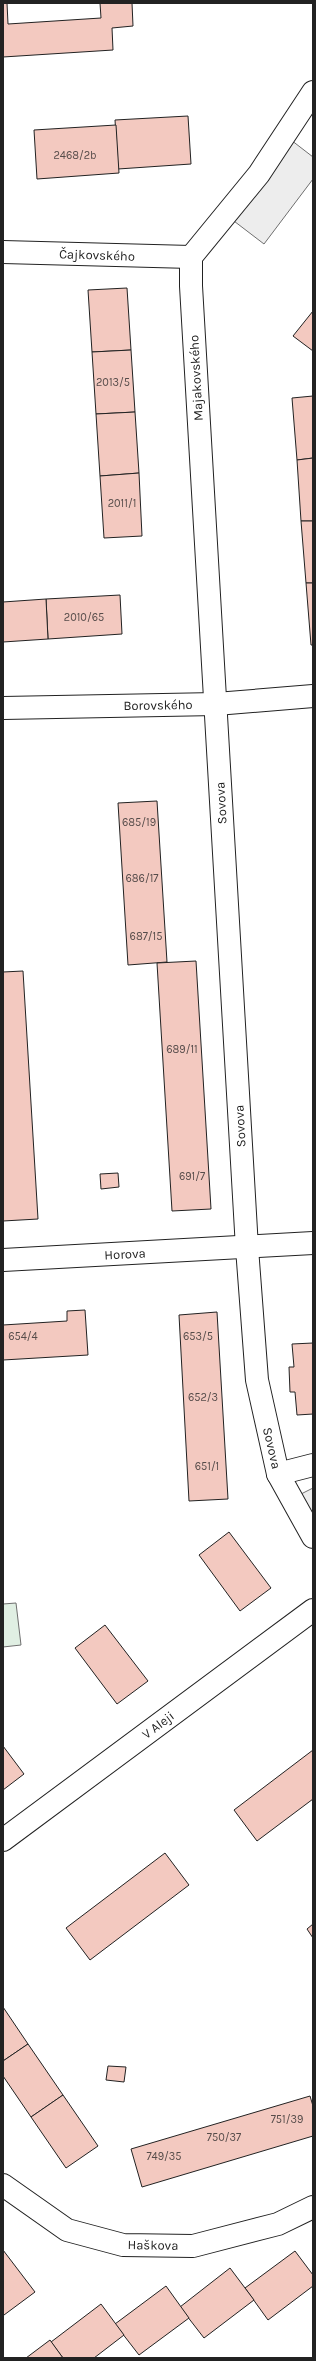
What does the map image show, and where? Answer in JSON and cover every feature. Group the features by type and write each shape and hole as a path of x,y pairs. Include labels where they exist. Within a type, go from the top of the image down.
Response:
{"street":[{"path":"191,257 259,174 313,92"},
{"name":"Čajkovského","path":"3,252 191,257"},
{"name":"Majakovského","path":"191,257 191,294 216,704"},
{"name":"Borovského","path":"3,708 216,704 313,696"},
{"name":"Sovova","path":"216,704 247,1248 257,1380 278,1474 313,1537"},
{"name":"Horova","path":"3,1260 247,1248 313,1243"},
{"path":"278,1474 313,1465"},
{"name":"V Aleji","path":"3,1840 313,1610"},
{"name":"Haškova","path":"3,2185 66,2230 123,2245 193,2246 278,2224 313,2207"}],"green space":[{"path":"16,1603 21,1645 3,1647 3,1604"}],"shaded area":[{"path":"291,140 313,157 313,179 264,244 230,218"},
{"path":"313,1488 313,1515 301,1494"}],"building":[{"path":"3,3 7,3 8,24 101,18 100,3 132,3 133,26 112,28 113,50 3,57"},
{"path":"188,116 191,164 118,169 115,120"},
{"path":"116,125 119,173 37,179 34,130"},
{"path":"127,288 131,350 92,352 88,290"},
{"path":"313,311 313,351 293,336"},
{"path":"131,350 135,412 96,414 92,352"},
{"path":"313,396 313,458 297,460 292,398"},
{"path":"135,412 139,473 100,476 96,414"},
{"path":"313,458 313,521 301,521 297,460"},
{"path":"139,473 142,536 104,538 100,476"},
{"path":"301,521 313,521 313,583 306,583"},
{"path":"306,583 313,583 313,645 311,645"},
{"path":"120,595 122,634 48,639 46,599"},
{"path":"46,599 48,639 3,642 3,602"},
{"path":"157,801 167,962 128,965 118,803"},
{"path":"196,961 211,1209 172,1211 157,963"},
{"path":"23,971 38,1219 3,1221 3,972"},
{"path":"118,1173 119,1187 101,1189 100,1174"},
{"path":"85,1310 88,1355 3,1360 3,1325 67,1321 67,1311"},
{"path":"217,1312 228,1499 189,1501 179,1315"},
{"path":"313,1343 313,1414 297,1415 295,1392 290,1392 289,1367 294,1367 292,1344"},
{"path":"229,1532 271,1588 240,1611 199,1555"},
{"path":"105,1625 148,1681 117,1704 75,1648"},
{"path":"3,1746 24,1774 3,1790"},
{"path":"313,1750 313,1799 257,1841 234,1810"},
{"path":"165,1853 189,1885 90,1960 66,1928"},
{"path":"313,1924 313,1938 307,1929"},
{"path":"3,2007 28,2044 3,2061"},
{"path":"28,2044 63,2095 31,2117 3,2076 3,2061"},
{"path":"108,2066 126,2067 124,2082 106,2080"},
{"path":"63,2095 98,2146 66,2168 31,2117"},
{"path":"310,2096 313,2106 313,2136 142,2187 131,2149"},
{"path":"3,2250 35,2292 4,2315 3,2314"},
{"path":"295,2251 313,2275 313,2286 268,2320 245,2288"},
{"path":"230,2268 254,2300 204,2338 180,2307"},
{"path":"166,2286 189,2318 139,2355 115,2324"},
{"path":"101,2304 124,2335 94,2358 63,2358 51,2342"},
{"path":"50,2340 63,2358 26,2358"}]}
